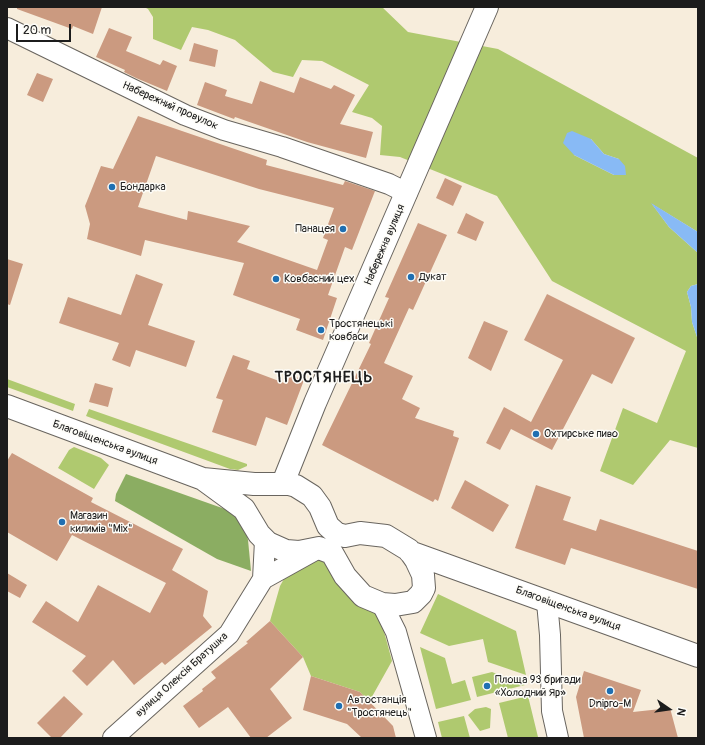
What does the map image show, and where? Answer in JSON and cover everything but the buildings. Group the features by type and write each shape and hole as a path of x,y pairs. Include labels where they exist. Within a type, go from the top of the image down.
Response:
{"main road":[{"name":"Набережна вулиця","path":"283,483 315,403 487,7"},
{"name":"Благовіщенська вулиця","path":"8,408 203,479 254,484 283,483 296,486 312,496 320,507 327,524 337,534 347,536 360,533 386,536 404,546 410,552 698,656"},
{"name":"Благовіщенська вулиця","path":"203,479 244,508 259,534 265,541 286,551 299,552 317,548"},
{"path":"244,508 243,502 246,492 254,484"},
{"path":"317,548 329,551 337,560 342,572 358,592 382,604 395,605 444,579 460,574 470,574"},
{"path":"410,552 419,565 416,595"}],"street":[{"name":"Набережний провулок","path":"7,28 185,115 224,130 282,147 389,184 407,193"},
{"path":"263,579 265,541"},
{"name":"вулиця Олексія Братушка","path":"113,738 229,634 263,579 317,548"},
{"path":"396,632 416,595"},
{"path":"547,602 550,635 552,711 558,738"},
{"path":"382,604 396,632 426,738"}],"green space":[{"path":"144,7 382,7 408,32 498,49 698,158 698,232 652,204 669,227 698,253 698,284 691,286 687,292 691,307 692,322 698,340 698,448 670,440 633,485 600,471 623,408 657,423 686,351 552,281 497,196 400,157 380,155 382,126 372,118 352,112 369,85 322,61 302,60 293,77 273,72 235,40 208,30 192,27 181,50 153,39 153,17 148,9","holes":["591,139 604,154 619,159 614,175 574,155"]},
{"path":"7,379 75,404 73,411 7,387"},
{"path":"89,409 247,464 247,466 238,470 230,469 86,416"},
{"path":"74,447 101,458 109,465 94,489 58,468 69,450"},
{"path":"126,474 239,514 244,521 248,540 251,571 217,559 115,501 116,494"},
{"path":"317,549 376,602 392,661 369,702 360,692 311,676 303,657 270,621 280,586 294,561"},
{"path":"438,594 516,631 526,675 488,662 483,639 449,646 420,633"},
{"path":"420,647 445,658 452,684 465,680 471,700 436,709"},
{"path":"492,672 525,685 477,697 472,677"},
{"path":"528,696 538,737 508,738 499,703"},
{"path":"486,707 491,709 490,728 480,731 468,715 475,709"},
{"path":"464,716 470,738 442,738 438,722"}],"water":[{"path":"572,131 591,139 604,154 619,159 625,166 626,175 614,175 574,155 563,143 567,133"},
{"path":"651,203 698,232 698,253 669,227"},
{"path":"698,284 698,340 692,322 691,307 687,292 691,286"}],"place":[{"name":"Бондарка","path":"112,187"},
{"name":"Панацея","path":"343,229"},
{"name":"Дукат","path":"411,277"},
{"name":"Ковбасний цех","path":"276,279"},
{"name":"Тростянецькі ковбаси","path":"321,330"},
{"name":"Охтирське пиво","path":"536,434"},
{"name":"Магазин килимів \"Mix\"","path":"62,522"},
{"name":"Площа 93 бригади «Холодний Яр»","path":"487,686"},
{"name":"Dnipro-M","path":"610,691"},
{"name":"Автостанція \"Тростянець\"","path":"339,706"}],"district":[{"name":"ТРОСТЯНЕЦЬ","path":"324,378"}]}
